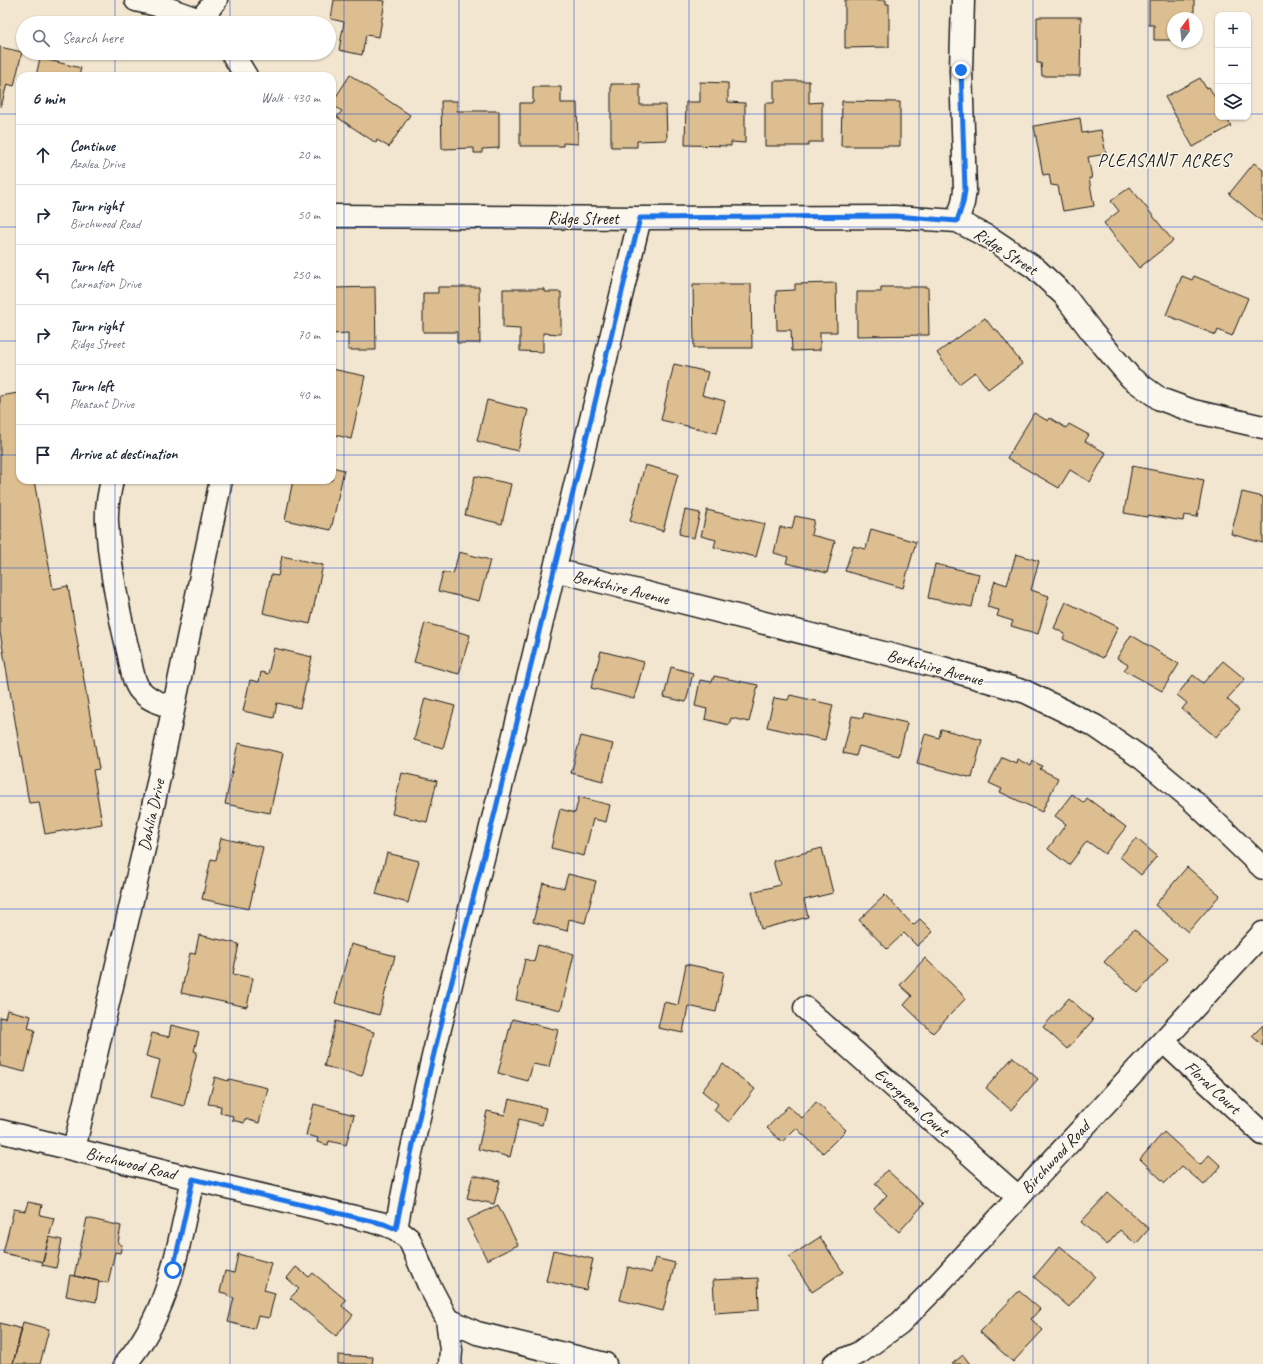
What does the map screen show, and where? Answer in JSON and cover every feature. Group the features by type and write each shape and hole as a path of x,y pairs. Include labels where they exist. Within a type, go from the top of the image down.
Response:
{"street":[{"path":"136,0 161,6 186,16"},
{"path":"205,16 216,0"},
{"path":"957,221 963,203 965,190 961,70 963,0"},
{"path":"236,60 244,72"},
{"name":"Ridge Street","path":"336,216 640,218 895,216 957,221 992,239 1034,268 1064,295 1092,332 1131,378 1160,399 1193,411 1263,427"},
{"path":"396,1229 404,1186 433,1057 555,570 640,218"},
{"path":"111,484 108,498 107,521 110,549 119,613 133,674 138,688 147,698 173,708"},
{"name":"Dahlia Drive","path":"74,1149 146,840 220,484"},
{"name":"Berkshire Avenue","path":"555,570 943,668 1026,692 1095,726 1143,760 1191,799 1263,868"},
{"name":"Birchwood Road","path":"834,1364 859,1353 900,1323 930,1293 1263,932"},
{"name":"Evergreen Court","path":"805,1008 1018,1197"},
{"name":"Floral Court","path":"1163,1041 1263,1134"},
{"name":"Birchwood Road","path":"0,1131 193,1179 384,1224 396,1229 409,1239 428,1283 447,1319"},
{"path":"125,1364 151,1327 164,1299 173,1270 193,1179"},
{"path":"447,1319 451,1350 450,1364"},
{"path":"447,1319 477,1333 605,1364"}],"building":[{"path":"334,0 385,1 379,37 366,35 362,55 339,50 344,22 336,20 336,16 331,16"},
{"path":"845,0 886,0 886,4 889,4 889,47 845,48"},
{"path":"1149,0 1194,0 1194,12 1167,12 1167,40 1154,40 1154,25 1149,25"},
{"path":"1037,17 1081,17 1080,76 1042,76 1041,63 1037,63"},
{"path":"0,47 16,51 16,60 20,60 17,72 16,72 14,86 7,84 1,107"},
{"path":"40,60 48,60 81,68 80,72 37,72"},
{"path":"350,75 410,115 389,147 377,140 376,143 337,117 342,111 336,107 336,97"},
{"path":"1200,78 1206,88 1209,87 1215,98 1215,120 1228,120 1231,126 1193,147 1165,97"},
{"path":"774,81 809,81 809,103 822,102 822,142 809,142 808,146 765,146 765,103 774,103"},
{"path":"700,82 728,83 728,102 745,103 745,143 731,142 731,146 685,145 686,102 700,102"},
{"path":"611,84 640,84 640,105 666,105 667,140 637,141 637,147 611,147"},
{"path":"533,87 561,87 561,103 577,103 578,144 563,143 563,146 520,146 520,103 533,103"},
{"path":"441,101 457,101 457,111 499,111 499,148 482,149 482,153 474,153 474,148 442,149"},
{"path":"842,101 900,102 900,146 841,146"},
{"path":"1080,118 1082,133 1101,130 1106,154 1088,157 1092,178 1089,178 1094,206 1063,211 1058,186 1051,185 1049,174 1043,175 1034,126"},
{"path":"1254,163 1263,170 1263,222 1229,194"},
{"path":"1130,187 1173,241 1139,268 1104,223 1119,211 1111,201"},
{"path":"1182,276 1192,280 1194,276 1248,298 1232,336 1218,330 1216,335 1166,315"},
{"path":"836,283 837,332 820,332 820,350 792,351 791,330 777,330 776,291 795,290 795,284"},
{"path":"693,284 751,284 752,348 694,348"},
{"path":"375,287 376,350 348,350 348,333 336,334 336,288"},
{"path":"438,287 479,287 480,343 457,343 457,332 423,332 423,293 438,293"},
{"path":"881,287 928,287 929,335 857,336 857,292 881,292"},
{"path":"503,289 544,289 544,292 561,292 561,334 543,333 543,352 520,351 520,329 503,328"},
{"path":"985,318 994,330 996,329 1022,364 988,389 975,372 959,384 937,353"},
{"path":"674,364 708,372 702,395 725,401 717,433 661,420"},
{"path":"336,370 365,376 351,439 336,435"},
{"path":"16,393 16,484 35,484 53,589 68,586 99,769 93,770 102,824 45,834 39,802 29,803 0,632 0,396"},
{"path":"487,400 528,410 518,451 477,441"},
{"path":"1034,413 1048,421 1050,418 1066,428 1069,424 1089,435 1085,441 1106,453 1090,482 1070,470 1059,488 1007,458"},
{"path":"645,465 678,474 663,531 630,521"},
{"path":"1132,466 1204,480 1197,517 1184,515 1183,521 1148,515 1147,517 1124,513"},
{"path":"336,468 344,470 331,530 285,520 292,484 336,484"},
{"path":"475,476 511,484 502,524 465,515"},
{"path":"1242,492 1263,497 1263,543 1231,534"},
{"path":"685,510 700,513 694,538 679,534"},
{"path":"707,510 765,524 756,557 714,547 716,540 701,536"},
{"path":"795,516 814,520 811,535 835,541 827,573 786,563 788,557 774,553 780,527 792,529"},
{"path":"871,529 916,542 903,588 845,571 853,546 866,549"},
{"path":"459,552 490,560 479,601 438,591 443,572 453,574"},
{"path":"1016,554 1039,561 1031,590 1049,596 1038,634 1011,626 1013,621 997,616 999,610 987,607 995,581 1007,585"},
{"path":"282,556 323,565 310,624 263,613 271,575 278,576"},
{"path":"935,564 979,574 972,607 928,598"},
{"path":"1066,602 1118,627 1103,658 1063,639 1065,634 1054,628"},
{"path":"425,623 470,635 459,674 414,662"},
{"path":"1131,635 1179,664 1162,691 1124,670 1128,665 1117,658"},
{"path":"274,648 312,657 300,708 277,703 274,718 243,711 250,680 259,682 261,672 268,674"},
{"path":"601,651 644,662 634,699 591,688"},
{"path":"1223,661 1245,679 1227,699 1239,710 1216,737 1182,709 1187,703 1177,695 1193,675 1203,683"},
{"path":"671,667 693,673 686,702 664,697"},
{"path":"714,676 758,685 749,722 731,718 729,725 705,719 707,709 695,706 700,680 712,682"},
{"path":"790,695 833,705 825,740 767,727 774,698 788,700"},
{"path":"425,698 455,706 443,748 414,740"},
{"path":"864,713 907,723 899,756 859,746 856,756 843,753 852,716 863,718"},
{"path":"941,729 982,740 972,778 917,763 925,734 939,738"},
{"path":"581,736 613,744 603,781 571,773"},
{"path":"238,743 283,753 270,813 225,804"},
{"path":"1002,757 1016,763 1017,759 1031,766 1033,761 1042,766 1040,769 1058,778 1042,812 1000,792 1002,789 989,783"},
{"path":"402,773 437,781 427,822 392,814"},
{"path":"1072,794 1084,803 1087,798 1126,827 1105,854 1087,841 1069,865 1048,849 1066,824 1055,816"},
{"path":"579,797 610,805 606,822 593,819 584,856 551,848 560,809 575,813"},
{"path":"221,838 263,847 249,909 202,899 211,859 216,860"},
{"path":"1136,838 1157,856 1141,875 1120,857"},
{"path":"822,848 833,893 804,900 808,917 761,929 752,892 780,885 773,861"},
{"path":"387,853 419,861 408,903 376,894"},
{"path":"1187,867 1220,895 1188,932 1155,905"},
{"path":"568,874 596,881 585,923 569,919 567,931 533,922 543,883 564,888"},
{"path":"885,895 913,925 920,919 933,932 917,946 904,933 887,949 859,920"},
{"path":"1134,929 1168,959 1138,993 1104,962"},
{"path":"199,935 239,944 233,974 253,978 247,1007 181,993 190,953 195,954"},
{"path":"351,944 395,956 379,1015 335,1003"},
{"path":"538,945 574,954 561,1010 516,1000 525,959 534,962"},
{"path":"925,958 966,998 933,1033 904,1005 912,996 900,985"},
{"path":"686,964 724,972 716,1012 688,1006 683,1033 658,1028 664,1002 678,1005"},
{"path":"1069,998 1093,1020 1067,1049 1043,1027"},
{"path":"7,1010 31,1016 28,1028 35,1030 25,1072 0,1066 0,1017 5,1018"},
{"path":"512,1019 558,1030 549,1067 533,1064 528,1081 498,1073"},
{"path":"336,1021 374,1032 362,1076 324,1066"},
{"path":"171,1025 199,1032 194,1051 197,1052 184,1106 151,1097 160,1060 146,1056 152,1033 169,1037"},
{"path":"1263,1025 1263,1046 1252,1036"},
{"path":"1013,1057 1038,1079 1011,1110 986,1088"},
{"path":"723,1064 755,1089 729,1122 714,1110 718,1104 702,1091"},
{"path":"215,1077 228,1081 229,1079 268,1088 259,1123 245,1119 244,1123 232,1120 233,1116 220,1113 221,1106 208,1104"},
{"path":"509,1099 546,1108 542,1125 519,1119 510,1157 478,1149 487,1111 505,1115"},
{"path":"816,1102 846,1130 823,1153 796,1128 782,1142 767,1128 788,1106 802,1118"},
{"path":"314,1104 354,1115 346,1145 329,1141 328,1145 317,1142 318,1138 306,1135"},
{"path":"1164,1132 1200,1165 1209,1155 1221,1166 1204,1185 1182,1166 1165,1183 1140,1159"},
{"path":"887,1170 924,1204 899,1232 874,1209 887,1195 875,1184"},
{"path":"473,1175 500,1181 494,1204 467,1198"},
{"path":"1108,1193 1149,1229 1136,1244 1120,1230 1107,1245 1081,1222"},
{"path":"28,1202 42,1205 40,1215 54,1218 43,1262 3,1253 14,1209 25,1211"},
{"path":"498,1205 518,1245 487,1260 467,1220"},
{"path":"87,1218 121,1226 118,1243 122,1245 120,1253 115,1252 108,1283 74,1276"},
{"path":"49,1237 62,1240 56,1268 42,1265"},
{"path":"820,1237 843,1272 812,1292 789,1257"},
{"path":"1060,1246 1095,1276 1069,1307 1034,1277"},
{"path":"553,1250 593,1259 586,1290 546,1281"},
{"path":"238,1254 271,1263 264,1290 275,1293 269,1318 258,1316 254,1329 228,1322 234,1298 227,1296 228,1294 220,1292 225,1271 234,1273"},
{"path":"655,1258 675,1263 663,1311 620,1300 628,1267 651,1273"},
{"path":"296,1267 309,1277 313,1273 346,1300 342,1306 353,1315 336,1336 290,1298 299,1289 287,1278"},
{"path":"70,1275 99,1281 96,1302 66,1296"},
{"path":"758,1278 759,1310 715,1313 713,1280"},
{"path":"1019,1291 1040,1309 1031,1319 1043,1330 1013,1362 980,1332"},
{"path":"23,1322 49,1329 40,1364 13,1364"},
{"path":"0,1323 22,1329 13,1364 0,1364"},
{"path":"338,1355 373,1357 372,1364 338,1364"},
{"path":"963,1355 970,1364 952,1364"}],"district":[{"name":"PLEASANT ACRES","path":"1164,160"}],"route":[{"path":"173,1270 193,1179 384,1224 396,1229 404,1186 433,1057 555,570 640,218 895,216 957,221 963,203 965,190 961,70"}]}
